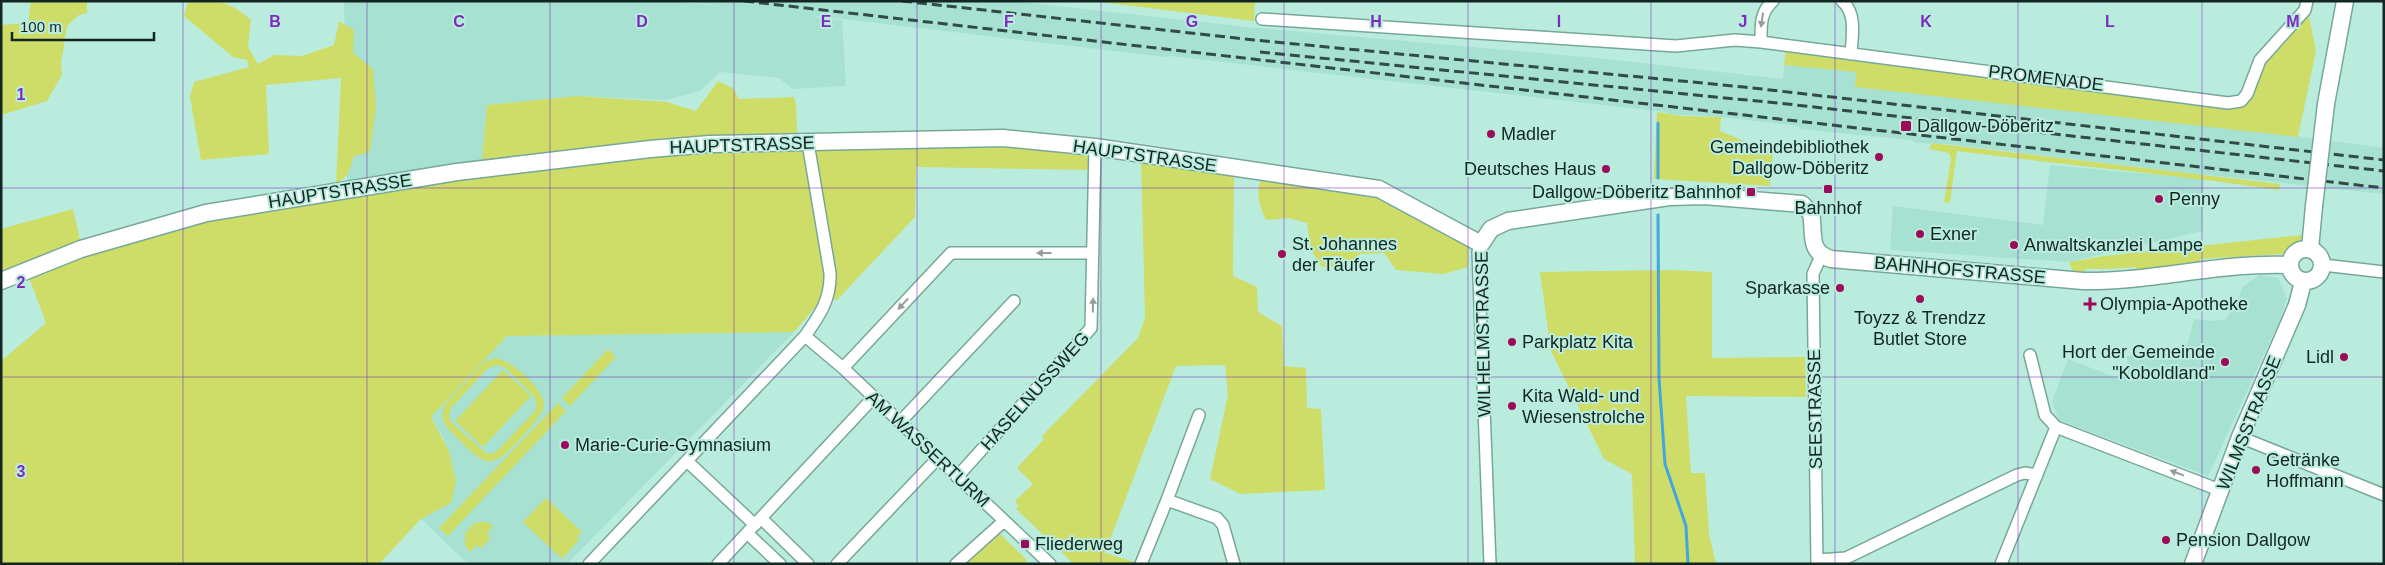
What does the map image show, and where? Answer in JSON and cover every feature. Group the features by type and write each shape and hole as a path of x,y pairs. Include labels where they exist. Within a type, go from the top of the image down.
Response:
{"street":[{"path":"1842,1 1850,9 1852,19 1851,54"},
{"name":"PROMENADE","path":"1262,19 1676,46 1735,40 1761,42 2228,103 2241,101 2247,94 2260,60 2305,10 2307,1"},
{"path":"2310,249 2326,104 2345,1"},
{"path":"1761,42 1762,16 1772,2"},
{"name":"HAUPTSTRASSE","path":"1,281 81,249 186,218 225,210 457,172 650,148 710,144 1003,138 1095,147 1379,189 1481,244"},
{"path":"589,564 805,336 822,313 830,287 830,273 808,142"},
{"name":"HASELNUSSWEG","path":"957,477 1088,333 1093,323 1095,147"},
{"name":"WILHELMSTRASSE","path":"1490,564 1478,252 1491,230 1508,221 1669,197 1704,196 1802,204 1811,213 1814,245 1821,256"},
{"path":"2310,249 2321,258 2323,266 2317,278 2303,282 2291,272 2291,259 2298,251 2310,249"},
{"path":"843,368 951,253 1093,253"},
{"name":"BAHNHOFSTRASSE","path":"1821,256 1831,259 2083,281 2116,282 2230,266 2290,265"},
{"name":"SEESTRASSE","path":"1817,562 1813,274 1821,256"},
{"path":"2323,266 2384,272"},
{"name":"WILMSSTRASSE","path":"2193,564 2222,491 2240,437 2297,305 2303,282"},
{"path":"900,422 1014,301"},
{"name":"AM WASSERTURM","path":"805,336 843,368 1050,564"},
{"path":"2030,355 2045,415 2056,427 2222,491"},
{"path":"718,564 873,398"},
{"path":"1141,564 1199,415"},
{"path":"2001,564 2056,427"},
{"path":"2240,437 2384,495"},
{"path":"837,564 937,459"},
{"path":"687,461 754,525 808,564"},
{"path":"1817,562 1846,558 2017,475 2025,473 2037,475"},
{"path":"1167,500 1217,518 1223,524 1234,564"},
{"path":"956,564 1004,521"},
{"path":"754,525 780,564"}],"shaded area":[{"path":"344,1 673,1 717,6 689,1 1012,1 1247,27 1607,59 1783,79 1784,65 1857,72 1856,87 2289,135 2384,148 2384,194 1946,144 1915,143 1911,140 1799,129 1799,126 1721,117 1668,114 1666,112 1165,57 818,16 815,17 842,20 846,86 792,89 779,78 720,72 700,91 666,100 578,96 487,105 482,167 347,185"},
{"path":"2050,165 2204,179 2202,231 2069,262 1890,250 1893,206 2043,225"},
{"path":"2260,275 2278,278 2287,298 2282,315 2208,476 2059,420 2052,402 2068,359 2115,377 2128,373 2127,356 2185,354 2194,319 2213,321 2226,319 2238,301 2242,287"},
{"name":"Marie-Curie-Gymnasium","path":"794,332 567,564 468,564 421,519 451,503 444,439 431,417 507,336"}],"green space":[{"path":"31,1 87,1 87,13 79,15 67,26 61,64 62,75 47,101 1,115 1,25 28,23"},
{"path":"188,1 208,1 229,5 251,20 248,47 258,64 274,55 302,56 334,45 339,21 354,30 353,53 373,69 376,106 370,152 354,156 348,174 336,185 341,78 266,85 269,154 201,160 190,97 194,82 249,67 247,60 233,57 184,16"},
{"path":"1092,1 1255,1 1254,21"},
{"path":"2308,11 2316,51 2298,137 1855,87 1856,72 1784,65 1786,49 2230,105 2248,102 2262,62"},
{"path":"718,81 733,88 739,99 794,97 797,132 786,146 801,147 805,151 1005,142 1091,153 1090,170 916,167 915,217 837,300 824,297 794,332 507,336 431,417 449,451 456,482 451,503 421,519 379,564 1,564 1,361 46,323 26,269 1,279 1,229 73,209 83,253 184,223 481,171 487,105 578,96 667,102 696,111"},
{"path":"1657,112 1682,116 1721,117 1720,131 1773,153 1770,186 1654,179"},
{"path":"1932,143 2280,184 2279,190 1957,151 1950,203 1944,202 1951,159 1949,153 1929,149"},
{"path":"1141,154 1234,168 1233,276 1257,287 1258,312 1282,326 1284,366 1306,368 1307,408 1321,409 1325,490 1241,494 1210,479 1228,395 1225,365 1176,366 1105,553 1141,564 1074,564 1016,509 1019,506 1015,501 1033,484 1017,468 1044,439 1042,436 1138,338 1145,318"},
{"path":"1262,178 1376,195 1468,246 1468,267 1443,274 1396,270 1384,253 1360,254 1345,267 1322,267 1311,250 1307,223 1288,218 1266,220 1258,194"},
{"path":"2302,235 2301,241 2283,254 2200,259 2200,264 2138,272 2135,267 2085,269 2086,276 2075,276 2069,262 2104,256"},
{"path":"1670,270 1712,272 1712,358 1805,357 1806,397 1686,396 1691,473 1705,473 1709,534 1716,564 1635,564 1632,474 1604,459 1551,351 1540,272"},
{"path":"608,349 616,357 570,406 562,398"},
{"path":"495,358 509,363 533,384 543,399 544,406 538,418 511,449 500,458 489,461 478,457 456,437 446,426 442,414 445,404 484,362","holes":["497,365 504,367 533,395 537,405 534,412 496,452 487,454 451,422 449,415 451,408 488,368"]},
{"path":"503,370 531,396 483,447 455,421"},
{"path":"558,403 566,411 448,536 439,528"},
{"path":"546,498 582,532 577,538 579,540 562,559 523,522"},
{"path":"487,522 493,526 487,534 491,538 481,548 477,545 470,552 465,545 465,534 473,524"},
{"path":"999,533 1027,560 1025,564 962,564"}],"waterway":[{"path":"1658,123 1658,178"},
{"path":"1658,215 1659,378 1665,464 1686,526 1688,564"}],"railway":[{"path":"744,1 2384,188"},
{"path":"902,1 1254,40 1744,87 2384,160"},
{"path":"1260,52 1787,104 2384,171"}],"place":[{"name":"Dallgow-Döberitz","path":"1906,126"},
{"name":"Madler","path":"1491,134"},
{"name":"Gemeindebibliothek Dallgow-Döberitz","path":"1879,157"},
{"name":"Deutsches Haus","path":"1606,169"},
{"name":"Bahnhof","path":"1828,189"},
{"name":"Dallgow-Döberitz Bahnhof","path":"1751,192"},
{"name":"Penny","path":"2159,199"},
{"name":"Exner","path":"1920,234"},
{"name":"Anwaltskanzlei Lampe","path":"2014,245"},
{"name":"St. Johannes der Täufer","path":"1282,254"},
{"name":"Sparkasse","path":"1840,288"},
{"name":"Toyzz & Trendzz Butlet Store","path":"1920,299"},
{"name":"Olympia-Apotheke","path":"2090,304"},
{"name":"Parkplatz Kita","path":"1512,342"},
{"name":"Lidl","path":"2344,357"},
{"name":"Hort der Gemeinde \"Koboldland\"","path":"2225,362"},
{"name":"Kita Wald- und Wiesenstrolche","path":"1512,406"},
{"name":"Marie-Curie-Gymnasium","path":"565,445"},
{"name":"Getränke Hoffmann","path":"2256,470"},
{"name":"Pension Dallgow","path":"2166,540"},
{"name":"Fliederweg","path":"1025,544"}]}
